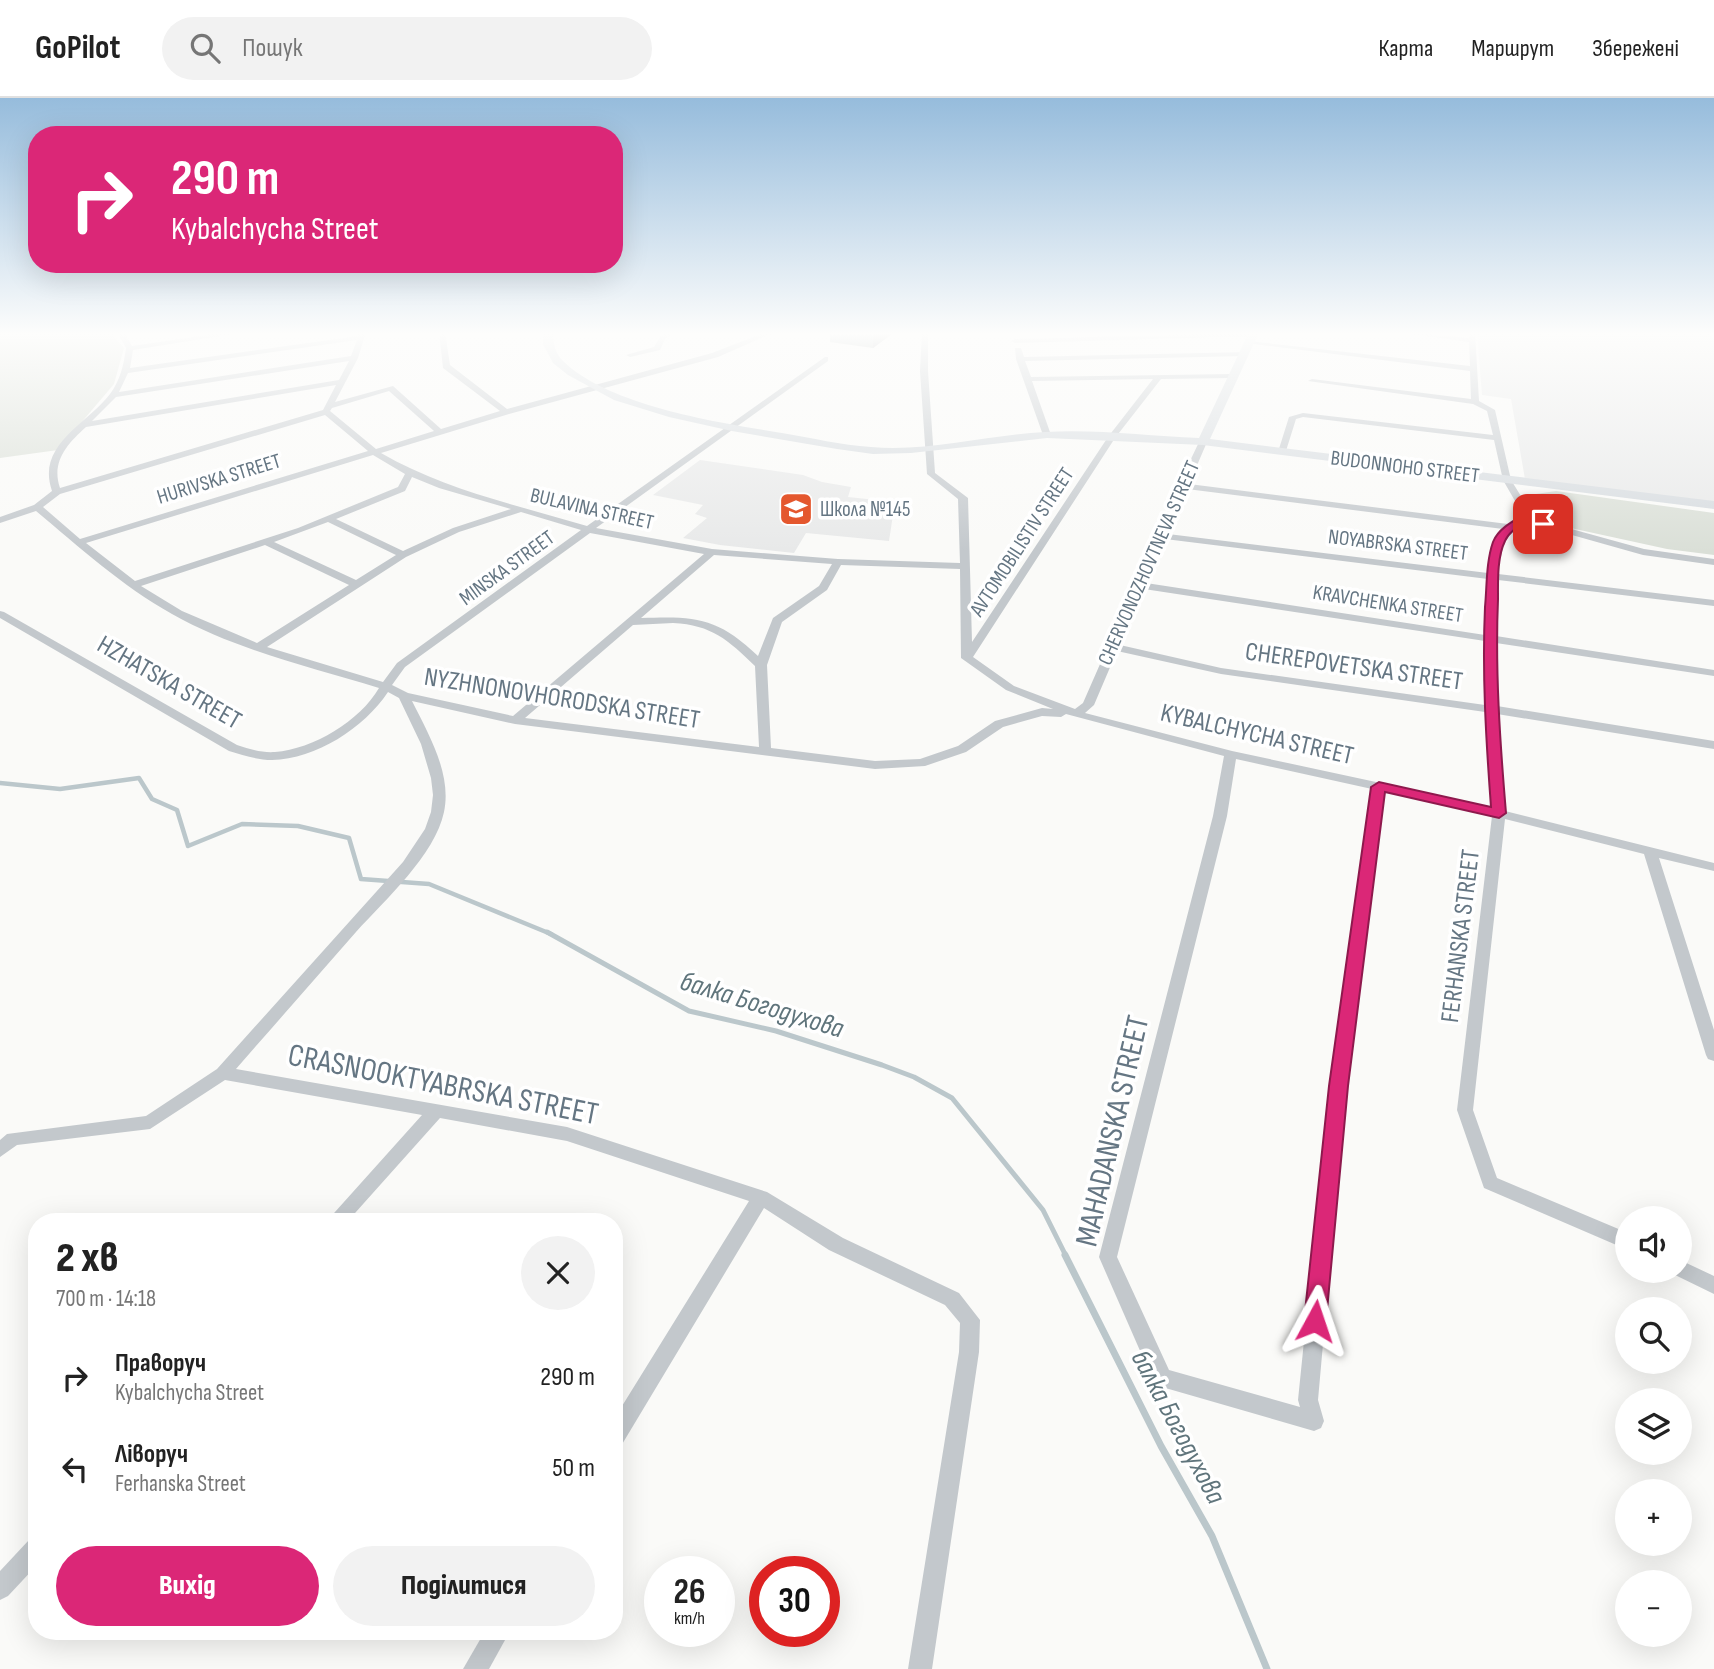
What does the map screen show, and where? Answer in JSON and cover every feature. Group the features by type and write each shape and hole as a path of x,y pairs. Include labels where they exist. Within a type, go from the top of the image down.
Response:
{"main road":[{"name":"BUDONNOHO STREET","path":"638,405 732,428 873,451 930,448 1047,435 1203,442 1714,505"},
{"name":"CHERVONOZHOVTNEVA STREET","path":"1203,442 1220,405"}],"street":[{"path":"57,492 51,471 57,457 82,425 102,405"},
{"path":"82,425 200,405"},
{"path":"328,409 330,405"},
{"path":"0,520 37,507 57,492 339,405"},
{"path":"410,405 440,432"},
{"path":"497,405 506,412"},
{"name":"HURIVSKA STREET","path":"79,542 529,405"},
{"name":"MINSKA STREET","path":"385,686 388,677 401,665 763,405"},
{"path":"927,405 931,474 963,498 967,658 1010,688 1076,714"},
{"path":"1036,405 1047,435"},
{"name":"AVTOMOBILISTIV STREET","path":"967,658 1112,437 1137,405"},
{"path":"1482,405 1491,410 1495,438 1507,480 1528,516 1543,524 1643,552 1714,562"},
{"name":"BULAVINA STREET","path":"328,409 374,452 410,473 442,486 590,530 712,552 838,562 964,566"},
{"path":"1282,452 1293,417 1303,415 1495,438"},
{"name":"CHERVONOZHOVTNEVA STREET","path":"1076,714 1088,705 1203,442"},
{"path":"402,489 410,473"},
{"path":"1182,485 1510,527 1528,516"},
{"path":"136,584 267,542 402,489 442,486"},
{"name":"NYZHNONOVHORODSKA STREET","path":"37,507 79,542 178,613 259,646 385,686 404,696 514,720 875,765 921,763 962,749 999,724 1042,712 1076,714"},
{"path":"259,646 403,555 456,530 519,510"},
{"path":"329,519 403,555"},
{"name":"FERHANSKA STREET","path":"1510,527 1499,541 1493,575 1491,709 1499,813 1465,1110 1490,1183 1615,1236"},
{"name":"NOYABRSKA STREET","path":"1161,536 1714,603"},
{"path":"267,542 356,584"},
{"path":"514,720 712,552"},
{"path":"765,753 761,665 777,620 823,588 838,562"},
{"name":"KRAVCHENKA STREET","path":"1139,586 1714,673"},
{"name":"HZHATSKA STREET","path":"0,614 233,748 258,755 273,757 294,753 333,737 381,695 385,686"},
{"path":"630,622 696,619 731,635 761,665"},
{"name":"CHEREPOVETSKA STREET","path":"1113,647 1221,671 1491,709 1714,745"},
{"path":"0,1150 13,1139 150,1122 223,1073 334,949 408,865 432,828 441,796 433,759 404,696"},
{"name":"KYBALCHYCHA STREET","path":"1076,714 1231,754 1499,813 1714,867"},
{"name":"MAHADANSKA STREET","path":"1231,754 1220,816 1108,1257 1162,1378 1314,1421 1308,1400 1338,1086 1379,787"},
{"path":"1650,850 1714,1055"},
{"name":"CRASNOOKTYABRSKA STREET","path":"223,1073 434,1113 567,1134 761,1197 836,1244 952,1299 970,1320 969,1352 920,1669"},
{"path":"343,1213 434,1113"},
{"path":"623,1424 761,1197"},
{"path":"1692,1274 1714,1285"},
{"path":"0,1588 28,1558"},
{"path":"475,1669 493,1640"}],"shaded area":[{"path":"0,405 96,405 58,450 0,458"},
{"path":"1512,405 1714,405 1714,502 1525,479"},
{"name":"Школа №145","path":"700,460 803,475 822,482 851,487 848,497 895,502 889,541 806,533 794,553 683,538 707,518 695,514 703,505 653,495"},
{"path":"1556,491 1714,513 1714,555 1667,549 1566,527 1528,508 1536,494"}],"building":[{"path":"1532,525 1557,529 1559,542 1533,539"}],"waterway":[{"name":"балка Богодухова","path":"0,783 60,789 139,778 152,799 177,810 188,846 242,824 298,826 349,838 361,879 429,884 549,933"},
{"name":"балка Богодухова","path":"549,933 689,1011 776,1031 882,1065 914,1077 952,1098 1043,1210 1066,1256"},
{"name":"балка Богодухова","path":"1065,1255 1161,1446 1212,1536 1267,1669"}],"place":[{"name":"Школа №145","path":"796,509"}],"route":[{"path":"1315,1321 1338,1086 1379,787 1499,813 1491,709 1493,575 1499,541 1510,527 1528,516 1543,524"}]}
